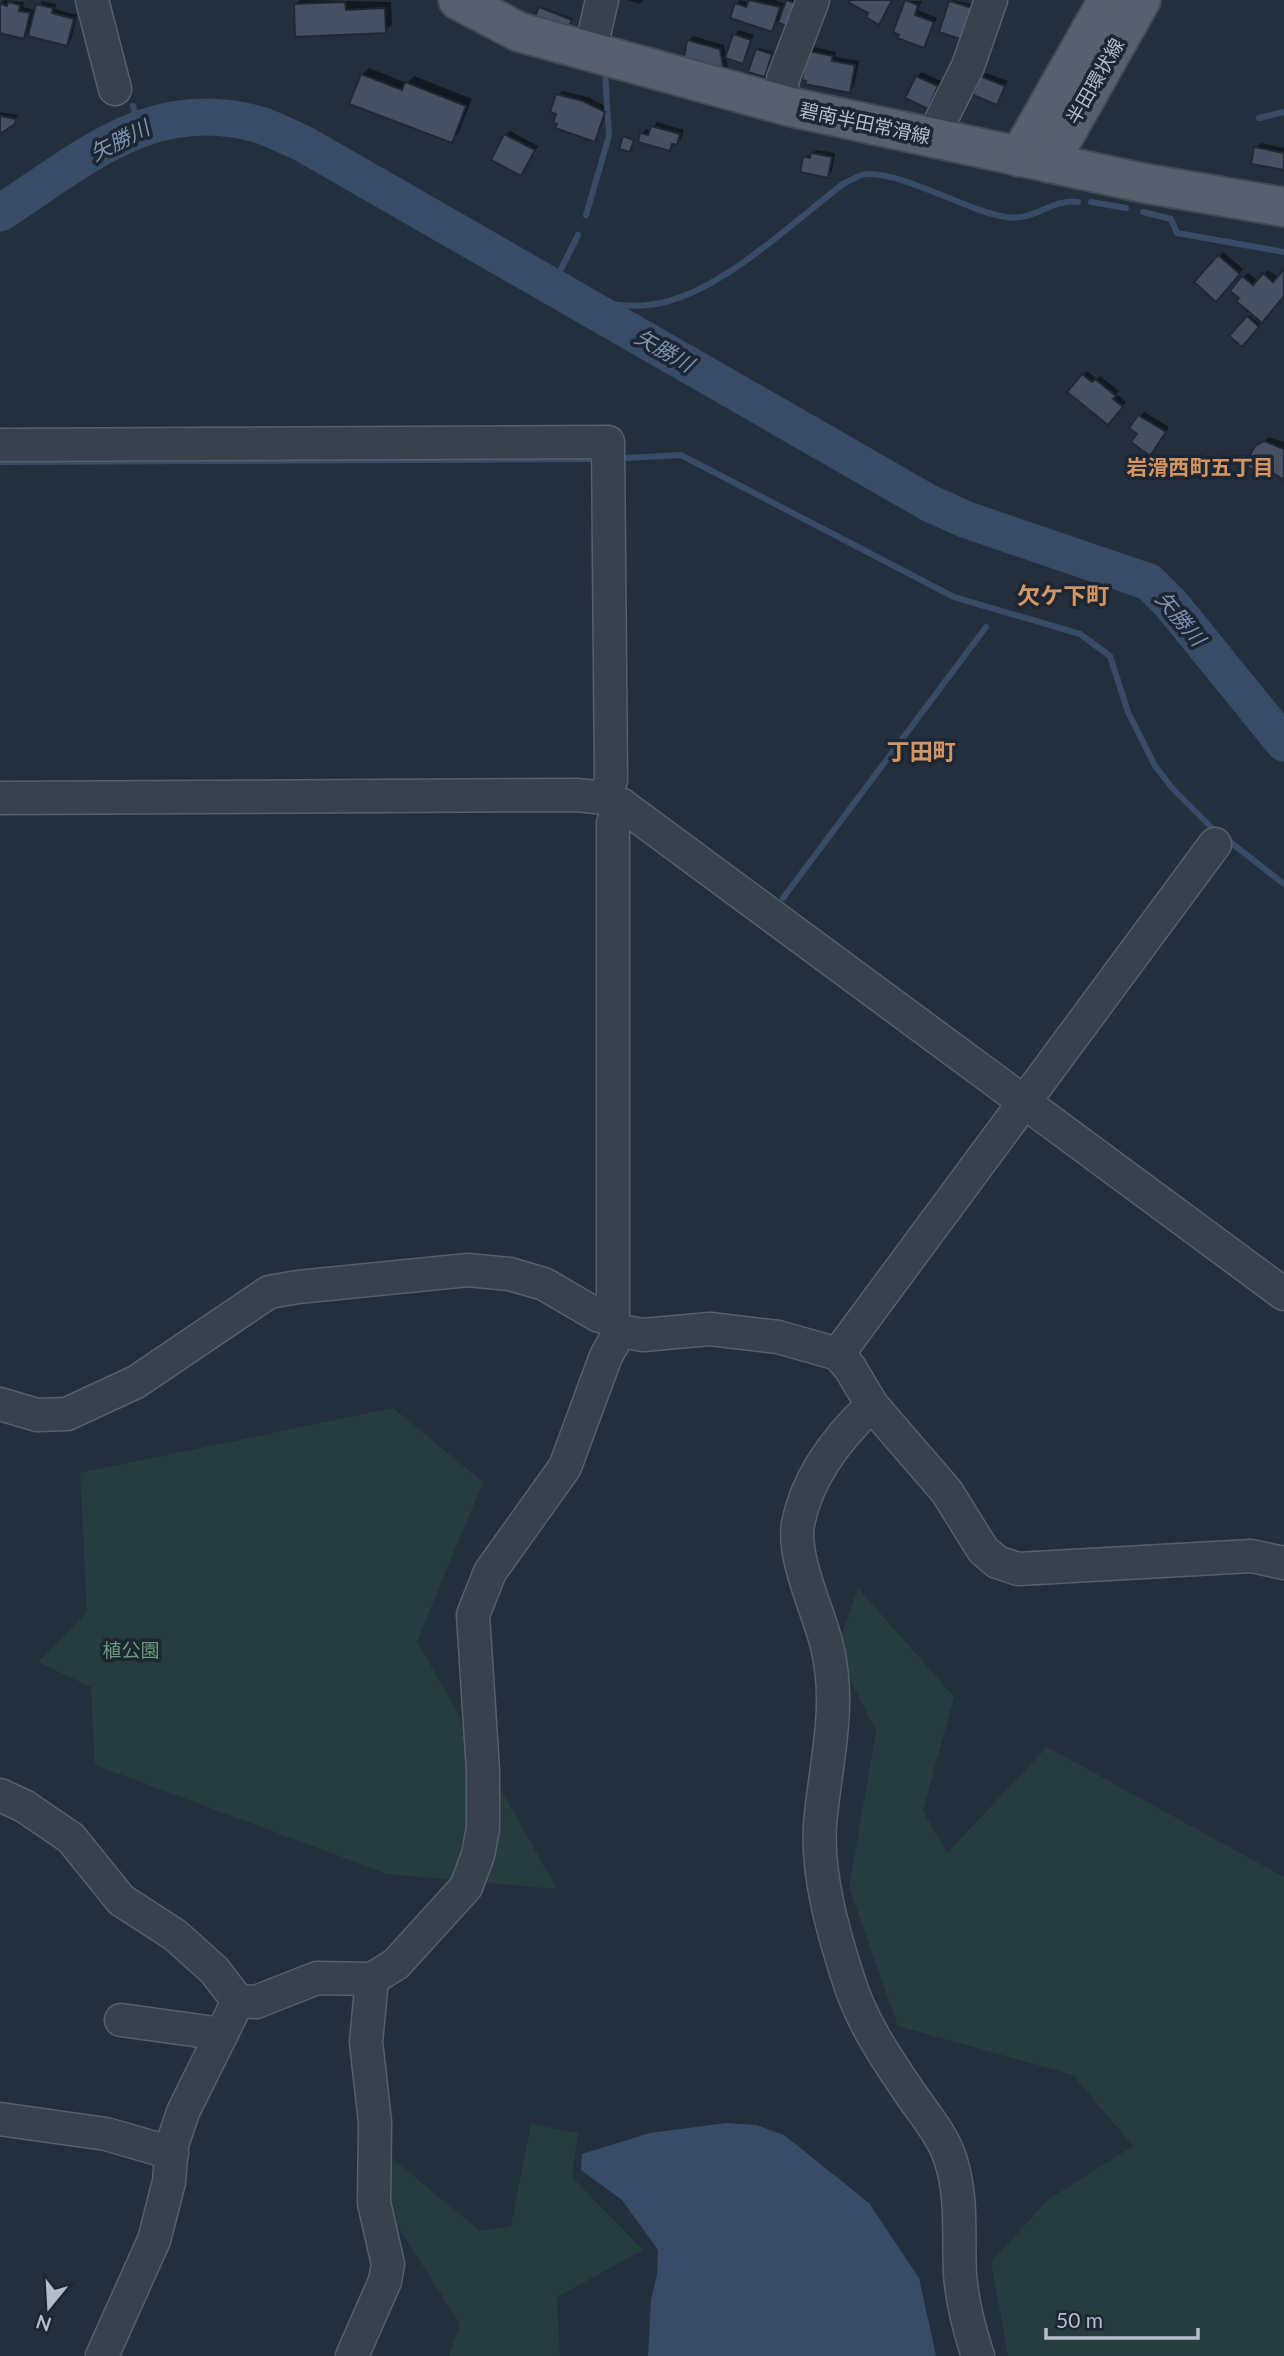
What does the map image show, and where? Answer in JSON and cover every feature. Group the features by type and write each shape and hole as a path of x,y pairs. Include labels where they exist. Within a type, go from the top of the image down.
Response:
{"main road":[{"name":"碧南半田常滑線","path":"458,0 519,32 780,103 1034,160 1284,207"},
{"name":"半田環状線","path":"1034,160 1108,0"},
{"name":"半田環状線","path":"1034,160 1142,0"}],"street":[{"path":"92,0 115,89"},
{"path":"590,52 602,0"},
{"path":"780,103 783,79 813,0"},
{"path":"932,138 968,66 991,0"},
{"path":"0,445 608,442 617,1325 565,1468 490,1572 473,1615 483,1770 483,1828 478,1855 466,1887 396,1964 372,1979 317,1978 256,2002 238,2001 214,1970 175,1935 121,1900 71,1838 24,1806 0,1795"},
{"path":"0,798 484,795 613,802 1026,1101 1284,1294"},
{"path":"838,1354 1215,844"},
{"path":"0,1404 37,1415 66,1414 136,1382 269,1292 468,1269 510,1274 544,1284 617,1325 643,1335 710,1329 778,1337 838,1354 850,1367 872,1405 947,1492 984,1550 997,1562 1018,1569 1251,1556 1284,1563"},
{"path":"872,1405 849,1427 818,1470 804,1498 797,1527 800,1556 828,1648 834,1700 834,1733 820,1826 822,1863 847,1976 862,2016 949,2155 958,2185 961,2212 960,2274 965,2317 978,2356"},
{"path":"352,2356 385,2281 388,2264 374,2203 374,2122 366,2042 372,1979"},
{"path":"102,2356 154,2241 183,2112 238,2001"},
{"path":"121,2020 222,2034"},
{"path":"0,2119 106,2134 172,2153"}],"green space":[{"name":"植公園","path":"393,1408 483,1482 417,1641 557,1889 387,1874 95,1765 91,1687 38,1662 87,1612 80,1473"},
{"path":"858,1588 954,1697 923,1811 947,1853 1047,1747 1284,1877 1284,2356 1008,2356 991,2262 1049,2199 1133,2146 1073,2075 898,2026 849,1888 876,1731 836,1653"},
{"path":"531,2124 578,2133 572,2177 643,2250 557,2297 560,2356 449,2356 460,2324 388,2211 387,2154 480,2231 511,2226"}],"water":[{"path":"726,2123 756,2125 784,2135 869,2203 919,2278 936,2356 648,2356 651,2300 657,2275 658,2250 622,2200 581,2170 582,2154 650,2133"}],"building":[{"path":"749,0 780,7 772,32 730,18 735,3 746,7"},
{"path":"786,0 802,5 794,28 778,23"},
{"path":"850,0 892,0 879,25 866,17 868,13 849,3"},
{"path":"905,0 918,5 915,15 934,22 924,48 897,38 899,35 893,32"},
{"path":"949,1 979,10 969,42 939,32"},
{"path":"8,2 20,5 19,11 30,13 24,39 0,33 0,4 7,6"},
{"path":"345,2 346,10 385,8 386,33 295,37 294,4"},
{"path":"36,4 53,8 52,13 74,19 67,46 28,36"},
{"path":"539,7 572,20 567,31 534,19"},
{"path":"733,34 751,40 743,64 725,58"},
{"path":"687,40 720,49 724,73 683,63"},
{"path":"756,49 772,54 765,77 748,72"},
{"path":"808,51 833,56 832,61 855,65 850,93 805,84 806,81 802,80"},
{"path":"361,74 402,90 405,82 466,106 452,143 349,104"},
{"path":"916,76 938,86 928,109 905,98"},
{"path":"980,76 1005,86 997,105 973,95"},
{"path":"556,94 583,101 605,112 595,142 555,128 557,124 553,123 556,114 550,112"},
{"path":"0,116 16,119 15,124 0,134"},
{"path":"651,126 680,134 677,145 672,144 670,151 638,142 640,133 648,135"},
{"path":"504,134 535,150 521,176 491,160"},
{"path":"623,136 634,140 630,152 619,149"},
{"path":"1254,147 1284,153 1284,170 1251,164"},
{"path":"811,153 832,157 828,178 800,172 803,157 810,158"},
{"path":"1218,255 1240,274 1216,302 1194,282"},
{"path":"1284,269 1284,296 1262,323 1236,301 1239,298 1230,291 1242,276 1253,285 1263,273 1273,282"},
{"path":"1247,316 1259,327 1242,347 1229,336"},
{"path":"1082,374 1092,382 1095,379 1116,396 1113,399 1123,407 1108,425 1067,392"},
{"path":"1138,415 1166,432 1150,456 1131,442 1137,434 1129,428"},
{"path":"1264,441 1284,449 1284,480 1268,470 1256,472 1248,467 1247,460 1255,446"}],"waterway":[{"path":"586,215 609,136 605,72"},
{"path":"133,106 139,128"},
{"path":"1259,118 1284,112"},
{"name":"矢勝川","path":"0,213 90,153 151,125 184,118 219,117 268,128 302,143 929,503 967,520 1149,582 1171,604 1284,743"},
{"path":"564,294 627,306 652,305 688,294 735,268 843,184 864,174 900,179 973,208 1006,217 1016,218 1060,203 1078,202"},
{"path":"1091,202 1126,208"},
{"path":"1143,212 1171,219 1177,233 1284,252"},
{"path":"552,287 578,235"},
{"path":"625,458 681,455 954,597 1080,634 1110,656 1128,712 1155,766 1173,789 1211,827 1284,884"},
{"path":"0,462 591,459"},
{"path":"783,898 986,627"}],"district":[{"name":"岩滑西町五丁目","path":"1200,468"},
{"name":"欠ケ下町","path":"1063,596"},
{"name":"丁田町","path":"921,752"}]}
